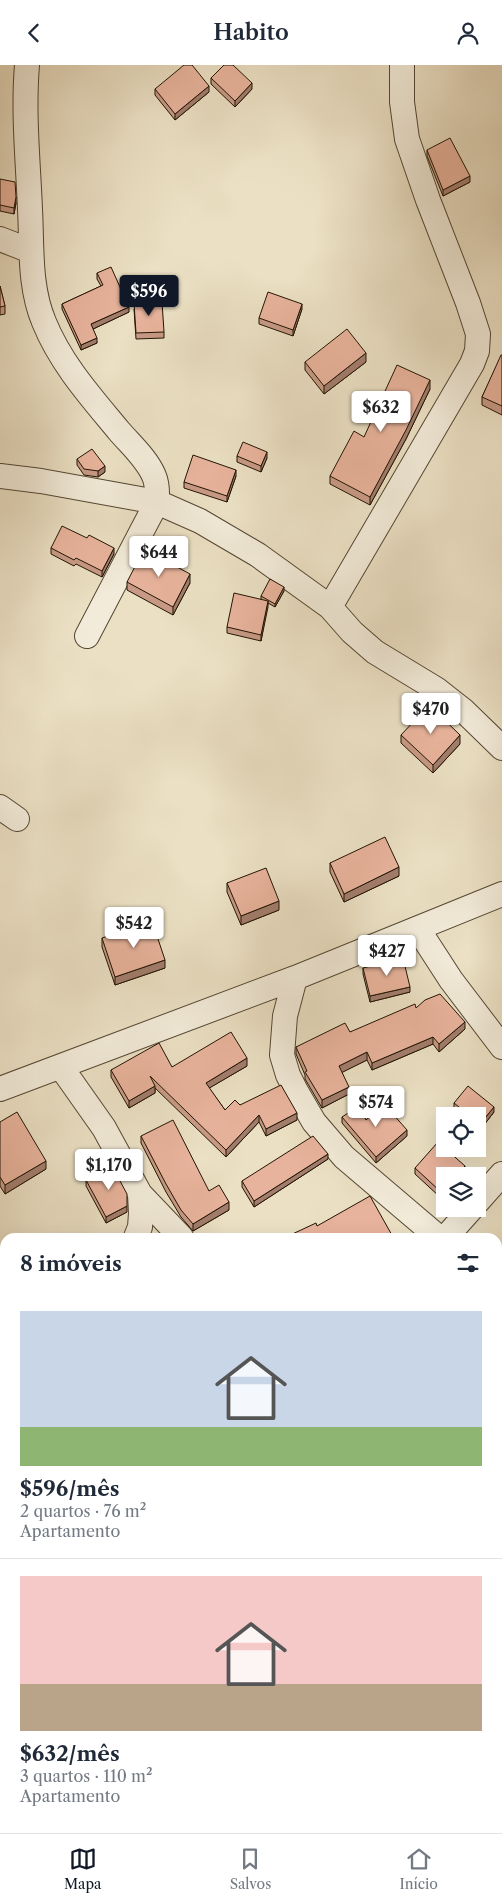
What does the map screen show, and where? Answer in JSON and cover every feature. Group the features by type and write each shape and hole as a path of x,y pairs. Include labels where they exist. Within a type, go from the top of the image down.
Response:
{"street":[{"path":"27,65 26,132 31,211 31,251 36,293 43,321 67,366 145,461 154,475 157,486 157,502 87,636"},
{"path":"330,607 472,364 477,351 478,334 468,303 428,200 407,139 402,102 402,65"},
{"path":"0,239 31,251"},
{"path":"0,476 41,481 157,502 230,537 330,607 352,632 376,653 436,689 464,711 502,748"},
{"path":"0,1089 295,978 502,894"},
{"path":"418,929 452,980 502,1047"},
{"path":"295,978 285,1016 282,1055 288,1075 296,1091 314,1122 340,1153 433,1233"},
{"path":"61,1067 104,1128 140,1194 177,1233"},
{"path":"486,1192 502,1174"},
{"path":"138,1233 142,1213 140,1194"},
{"path":"450,1233 464,1217"}],"building":[{"path":"184,65 192,65 209,86 175,114 155,89"},
{"path":"224,65 233,65 252,83 235,101 211,78"},
{"path":"450,138 470,176 443,190 427,150"},
{"path":"0,179 15,182 16,197 14,208 0,205"},
{"path":"111,267 129,307 91,324 97,338 81,345 62,304 103,285 97,273"},
{"path":"0,286 5,306 0,307"},
{"path":"268,292 302,304 293,330 259,318"},
{"path":"162,302 164,332 136,333 134,303"},
{"path":"347,329 366,353 324,386 305,362"},
{"path":"502,355 502,406 482,397"},
{"path":"397,365 430,380 370,497 330,476 354,431 364,437"},
{"path":"243,442 267,452 261,466 237,456"},
{"path":"92,449 105,466 98,471 84,469 77,459"},
{"path":"193,455 236,470 227,496 184,482"},
{"path":"62,526 87,538 89,535 114,548 102,571 51,548"},
{"path":"144,549 190,574 173,607 127,582"},
{"path":"270,579 284,587 275,604 261,596"},
{"path":"234,593 268,601 261,635 227,627"},
{"path":"429,705 460,735 433,765 401,735"},
{"path":"385,837 399,867 344,894 330,863"},
{"path":"266,868 279,901 241,916 227,883"},
{"path":"152,921 165,960 115,977 102,938"},
{"path":"403,958 410,987 370,996 363,968"},
{"path":"440,994 465,1022 439,1044 433,1037 372,1063 367,1052 339,1066 349,1087 322,1100 305,1072 307,1071 296,1047 345,1023 350,1032 415,1004 416,1008 425,1000"},
{"path":"231,1032 247,1058 206,1083 225,1110 235,1100 240,1105 281,1085 297,1113 266,1129 259,1115 226,1150 150,1076 155,1086 129,1101 111,1070 159,1043 172,1067"},
{"path":"468,1086 494,1107 486,1117 486,1107 459,1107 454,1103"},
{"path":"384,1104 407,1130 376,1157 342,1117 359,1106 366,1120"},
{"path":"17,1112 46,1161 5,1185 0,1177 0,1122"},
{"path":"173,1120 209,1191 219,1185 229,1202 193,1224 181,1210 141,1136"},
{"path":"313,1136 328,1154 254,1201 242,1181"},
{"path":"436,1144 436,1157 455,1157 465,1166 436,1167 436,1187 415,1168"},
{"path":"112,1166 127,1194 127,1206 106,1217 86,1180"},
{"path":"370,1196 391,1233 295,1233 316,1223 317,1226"}]}
